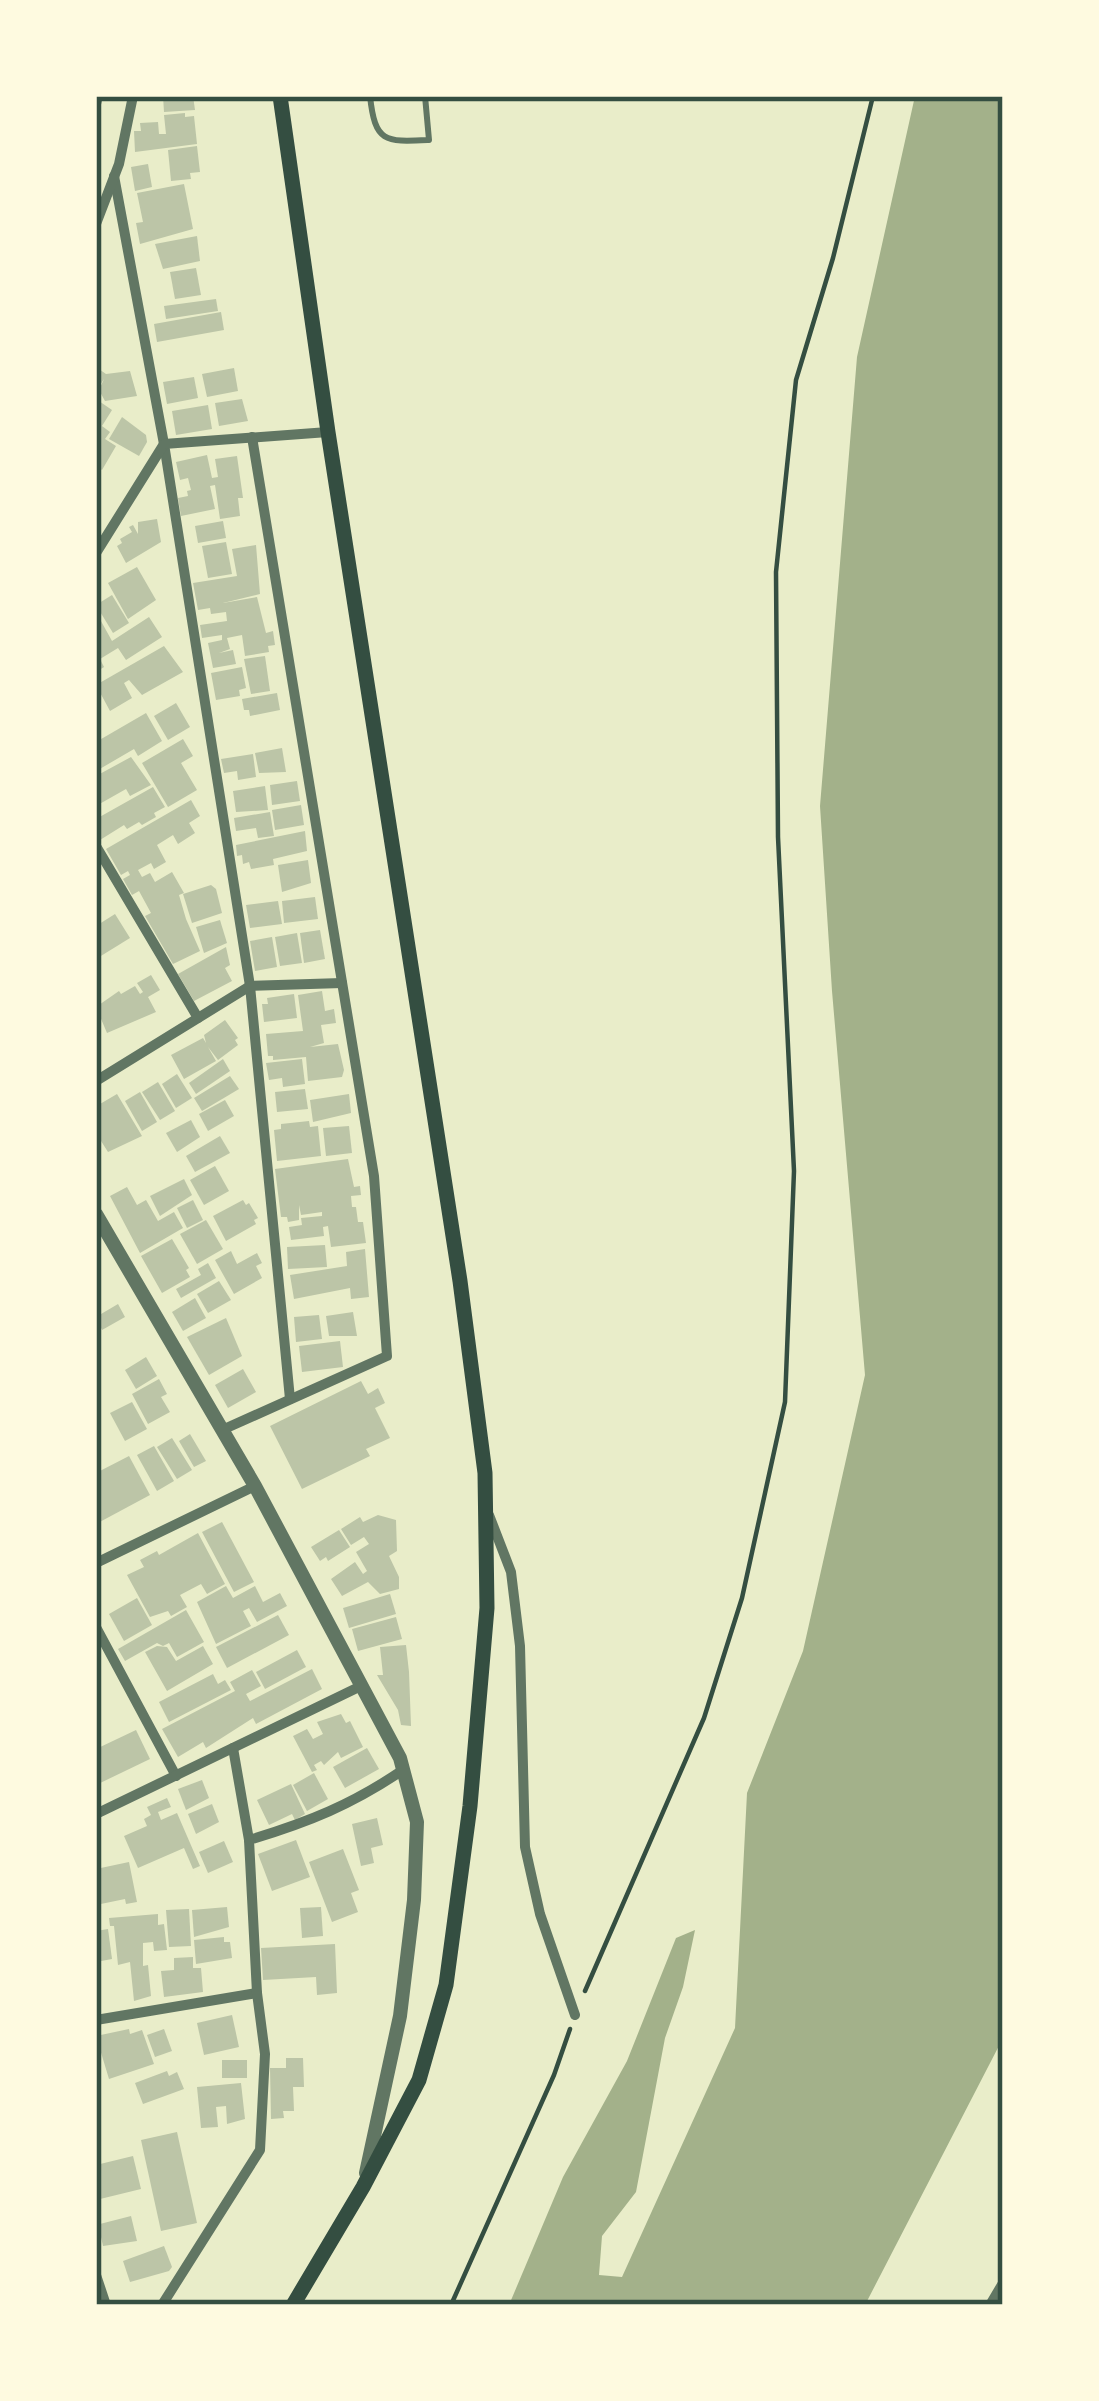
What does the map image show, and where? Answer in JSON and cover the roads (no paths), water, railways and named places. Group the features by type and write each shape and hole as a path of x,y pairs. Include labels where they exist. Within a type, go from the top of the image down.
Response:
{"main road":[{"path":"280,96 328,432 434,1096 485,1473 487,1608 470,1806 446,1984 418,2080 363,2186 292,2305"}],"street":[{"path":"96,224 114,176 133,96"},
{"path":"114,176 164,444 250,986 290,1399"},
{"path":"164,444 328,432"},
{"path":"222,1430 387,1356 374,1176 252,437"},
{"path":"96,553 164,444"},
{"path":"96,846 198,1018"},
{"path":"96,1081 250,986 342,982"},
{"path":"96,1214 255,1486 403,1770 417,1822 414,1900 400,2016 363,2186"},
{"path":"96,1563 255,1486"},
{"path":"485,1505 511,1572 520,1646 525,1847 540,1914 575,2015"},
{"path":"96,1627 176,1776"},
{"path":"96,1814 361,1686"},
{"path":"162,2305 260,2150 265,2054 249,1840 233,1748"},
{"path":"249,1840 334,1811 403,1770"},
{"path":"96,2020 257,1993"},
{"path":"96,2275 106,2305"},
{"path":"990,2305 1003,2284"}],"lane":[{"path":"370,96 373,124 380,136 393,141 429,140 425,96"}]}
